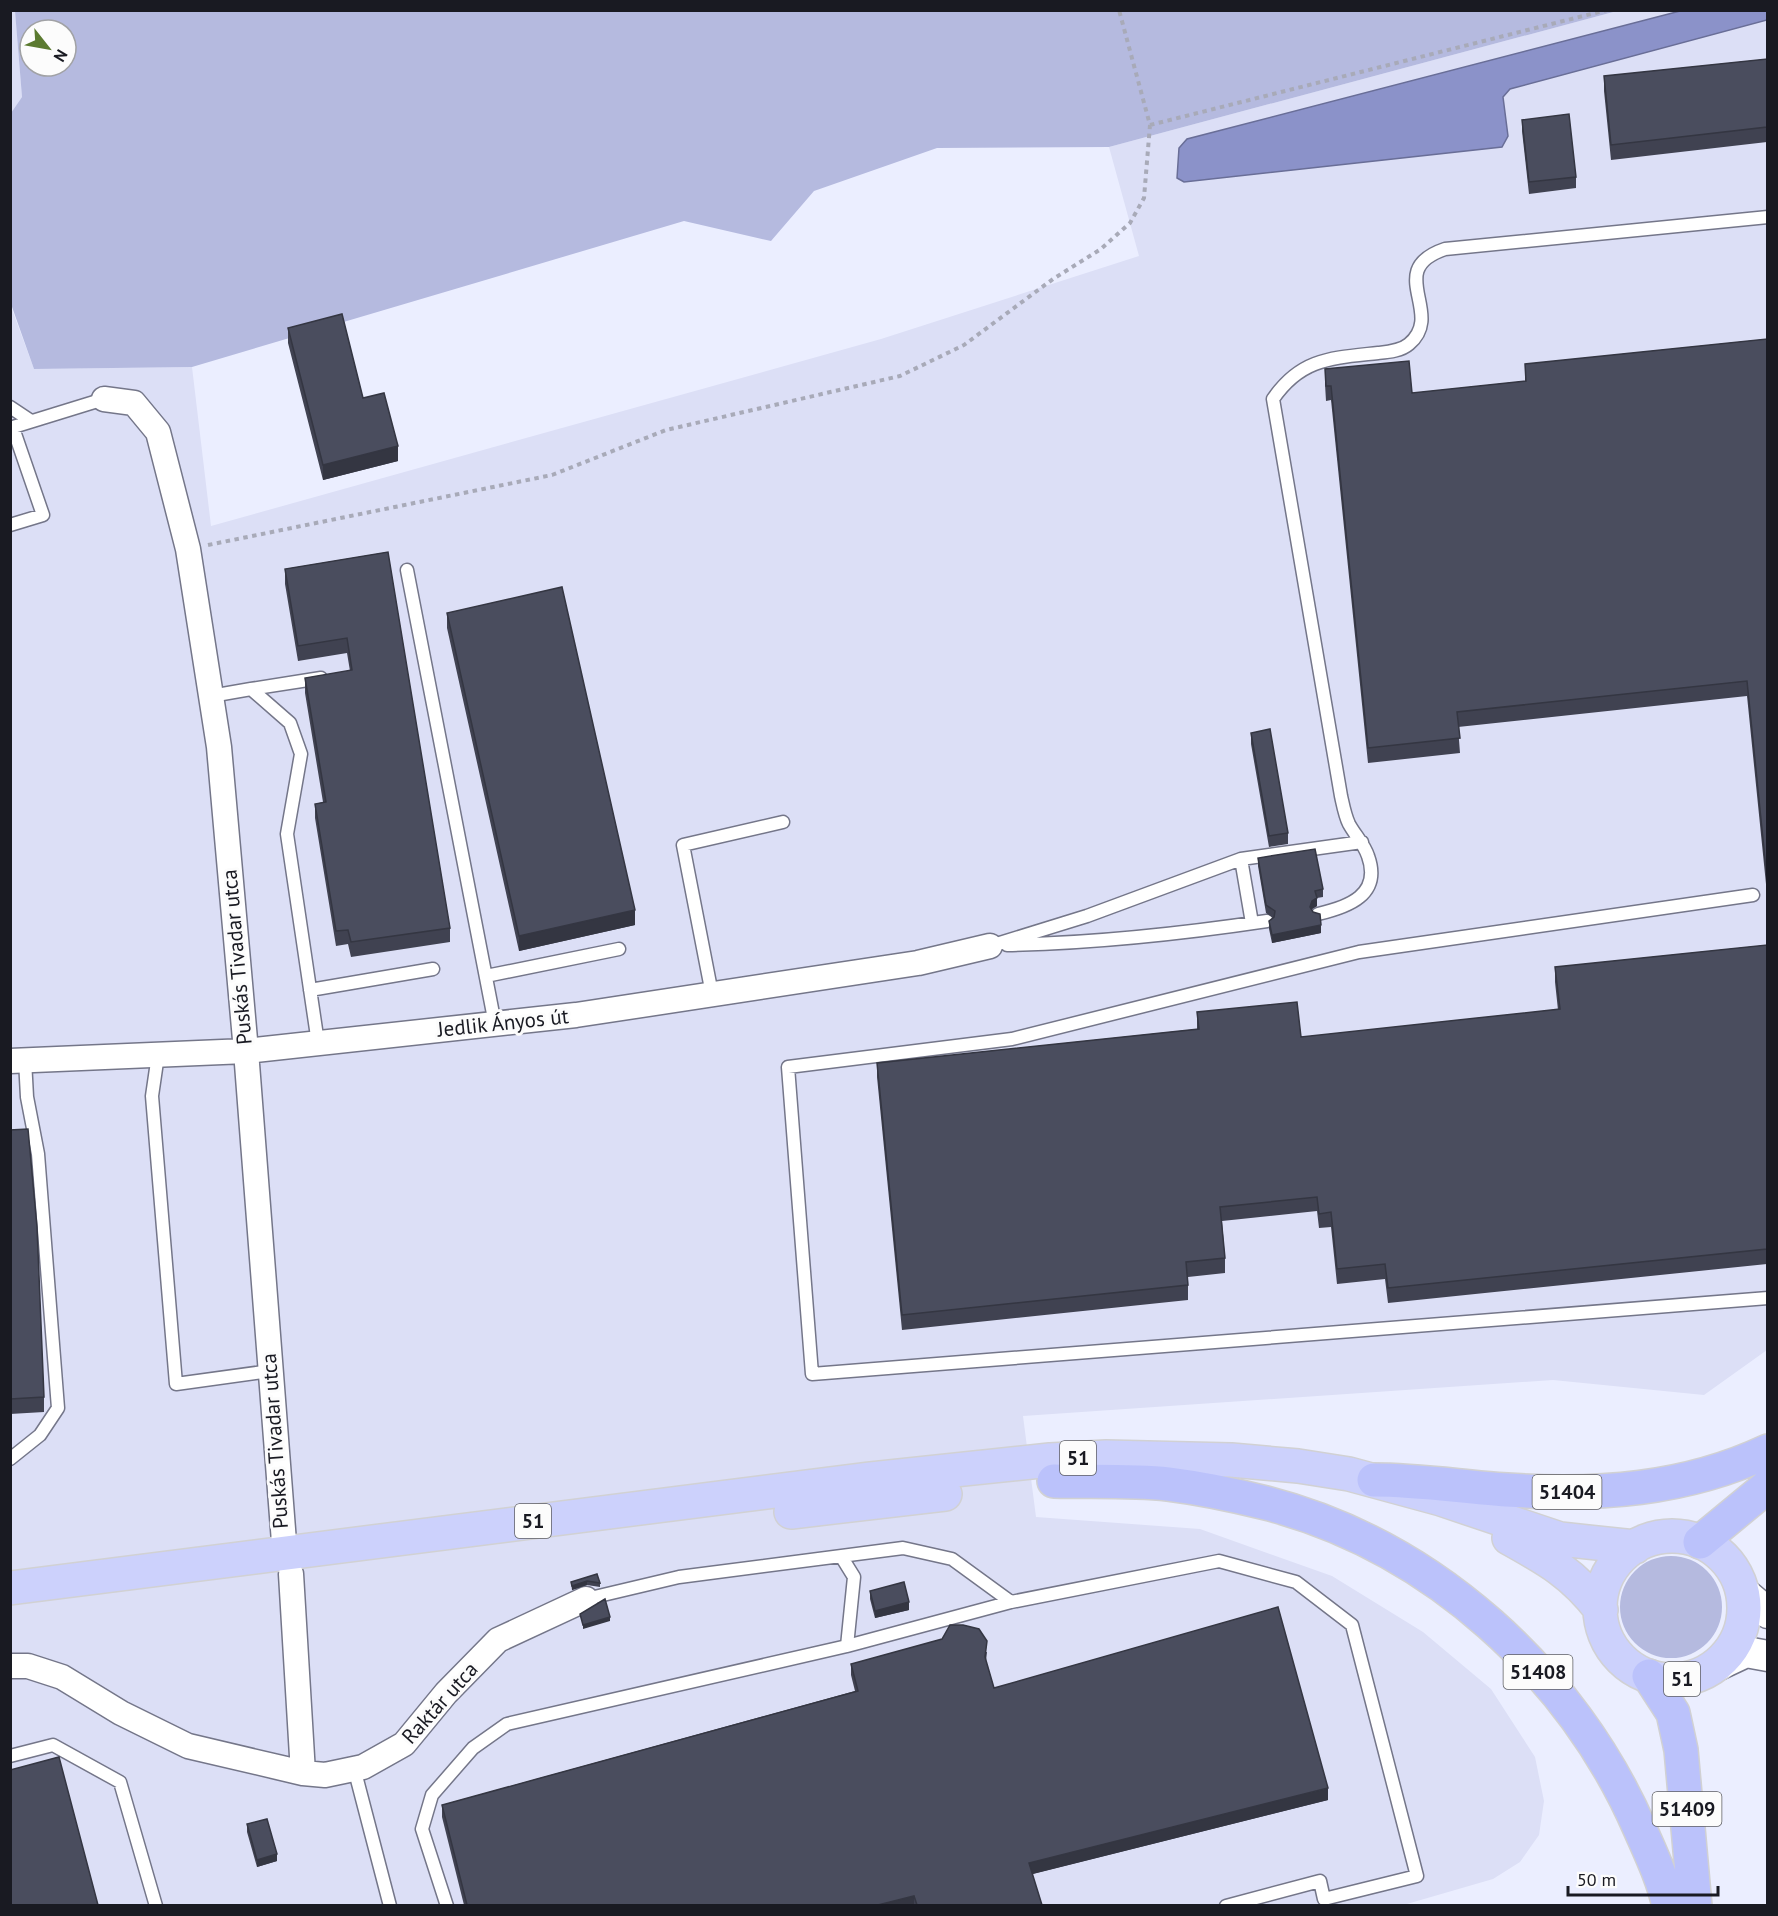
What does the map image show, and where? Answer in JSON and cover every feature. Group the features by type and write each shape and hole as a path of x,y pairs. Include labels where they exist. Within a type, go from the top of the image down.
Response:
{"highway":[{"name":"51404","path":"1374,1480 1421,1480 1506,1490 1560,1492 1641,1489 1764,1465"},
{"path":"1700,1542 1764,1465"},
{"name":"51408","path":"1054,1481 1167,1484 1266,1503 1317,1520 1360,1539 1441,1584 1528,1659 1586,1731 1622,1788 1665,1887 1669,1905"},
{"name":"51409","path":"1649,1676 1673,1713 1682,1760 1695,1905"}],"main road":[{"name":"51","path":"10,1608 721,1497 1050,1460 1118,1457 1231,1460 1298,1466 1374,1480 1498,1517 1560,1539 1635,1547"},
{"name":"51","path":"10,1588 288,1564 1104,1475 1179,1472 1290,1480 1366,1494 1438,1513 1504,1535 1552,1562 1583,1586 1601,1610"},
{"name":"51","path":"1667,1536 1700,1542 1719,1553 1734,1570 1742,1591 1744,1613 1740,1634 1728,1653 1712,1668 1682,1679 1671,1680 1649,1676 1620,1658 1603,1627 1602,1591 1609,1574 1620,1558 1635,1547 1667,1536"}],"street":[{"name":"Puskás Tivadar utca","path":"104,399 134,403 158,432 188,549 219,747 246,1051 303,1773"},
{"name":"Jedlik Ányos út","path":"18,1060 246,1051 576,1015 918,963 990,946"},
{"path":"1742,1591 1767,1613"},
{"name":"Raktár utca","path":"10,1666 28,1666 62,1677 121,1713 188,1746 303,1773 325,1775 363,1767 404,1744 446,1693 498,1640 586,1599"},
{"path":"1712,1668 1746,1652 1767,1656"}],"lane":[{"path":"1318,914 1348,906 1359,899 1368,885 1372,869 1362,842 1348,823 1341,796 1273,399 1285,381 1306,366 1332,358 1392,351 1408,346 1422,322 1416,275 1421,260 1431,253 1445,249 1767,217"},
{"path":"10,525 44,515 12,428 104,399"},
{"path":"10,407 31,422"},
{"path":"407,570 495,1024"},
{"path":"211,696 332,676"},
{"path":"251,689 290,723 301,754 287,834 318,1043"},
{"path":"712,994 683,845 783,822"},
{"path":"990,946 1088,916 1241,860 1362,842"},
{"path":"1241,860 1252,923"},
{"path":"1753,895 1359,952 1012,1039 788,1067 812,1374 1767,1298"},
{"path":"990,946 1124,940 1267,921"},
{"path":"486,976 619,949"},
{"path":"310,990 433,969"},
{"path":"158,1055 152,1096 176,1384 270,1371"},
{"path":"10,1459 40,1435 58,1408 38,1154 18,1060"},
{"name":"Raktár utca","path":"586,1599 679,1577 903,1548 952,1559 1011,1602"},
{"path":"841,1556 854,1577 847,1646"},
{"path":"447,1905 422,1829 432,1795 472,1748 507,1724 847,1646 1011,1602 1219,1561 1296,1582 1352,1624 1417,1876 1324,1899 1320,1881 1227,1905"},
{"path":"10,1756 53,1745 120,1782 156,1905"},
{"path":"354,1768 390,1905"}],"path":[{"path":"188,549 552,475 666,430 900,376 964,345 1053,279 1101,249 1130,223 1144,198 1150,125 1119,10"},
{"path":"1150,125 1607,10"}],"shaded area":[{"path":"15,10 18,78 20,78 22,97 11,113 10,11"},
{"path":"15,11 1617,11 1109,147 937,148 814,191 771,241 684,221 192,367 34,369 11,304 11,113 22,97 20,78 78,78 78,18 18,18 18,48"},
{"path":"1617,11 1767,11 1767,1350 1704,1395 1553,1380 1023,1416 1036,1517 1200,1529 1332,1576 1423,1632 1491,1689 1535,1757 1544,1801 1539,1835 1520,1862 1493,1879 1400,1906 11,1905 10,304 34,369 192,367 211,526 881,339 1139,256 1109,147"},
{"path":"1680,11 1767,11 1767,20 1510,89 1503,97 1508,136 1502,147 1184,182 1177,178 1179,148 1187,139"},
{"path":"1671,1556 1691,1560 1707,1571 1718,1587 1722,1607 1718,1627 1707,1643 1691,1654 1671,1658 1651,1654 1635,1643 1624,1627 1620,1607 1624,1587 1635,1571 1651,1560"}],"building":[{"path":"1767,59 1767,127 1611,145 1604,76"},
{"path":"1569,114 1576,177 1529,182 1522,120"},
{"path":"342,314 363,398 384,393 398,446 323,465 288,328"},
{"path":"1767,339 1767,879 1747,681 1457,712 1460,738 1368,748 1331,386 1326,386 1325,369 1409,361 1412,393 1526,381 1525,364"},
{"path":"388,552 450,928 351,942 348,930 336,931 315,804 326,802 305,678 352,670 347,638 298,646 285,569"},
{"path":"562,587 635,910 519,936 447,613"},
{"path":"1270,729 1288,833 1269,836 1251,733"},
{"path":"1315,849 1323,889 1315,891 1317,898 1312,901 1310,907 1313,912 1320,914 1321,925 1272,935 1269,921 1274,917 1275,911 1266,905 1258,858"},
{"path":"1767,945 1767,1249 1388,1288 1385,1264 1337,1269 1331,1212 1319,1214 1317,1197 1220,1207 1225,1258 1186,1262 1188,1285 902,1315 877,1063 1199,1029 1197,1012 1297,1002 1301,1037 1560,1009 1555,967"},
{"path":"28,1129 37,1227 44,1397 10,1399 10,1130"},
{"path":"597,1574 600,1583 587,1581 572,1586 571,1582"},
{"path":"904,1582 909,1602 875,1611 870,1591"},
{"path":"605,1599 610,1617 583,1625 580,1614"},
{"path":"1278,1607 1328,1788 1029,1863 1042,1905 917,1905 914,1896 878,1905 467,1905 442,1805 858,1691 851,1664 942,1639 950,1625 979,1629 987,1641 985,1657 994,1688"},
{"path":"59,1757 98,1905 10,1905 10,1770"},
{"path":"267,1819 277,1854 257,1860 247,1824"}]}
